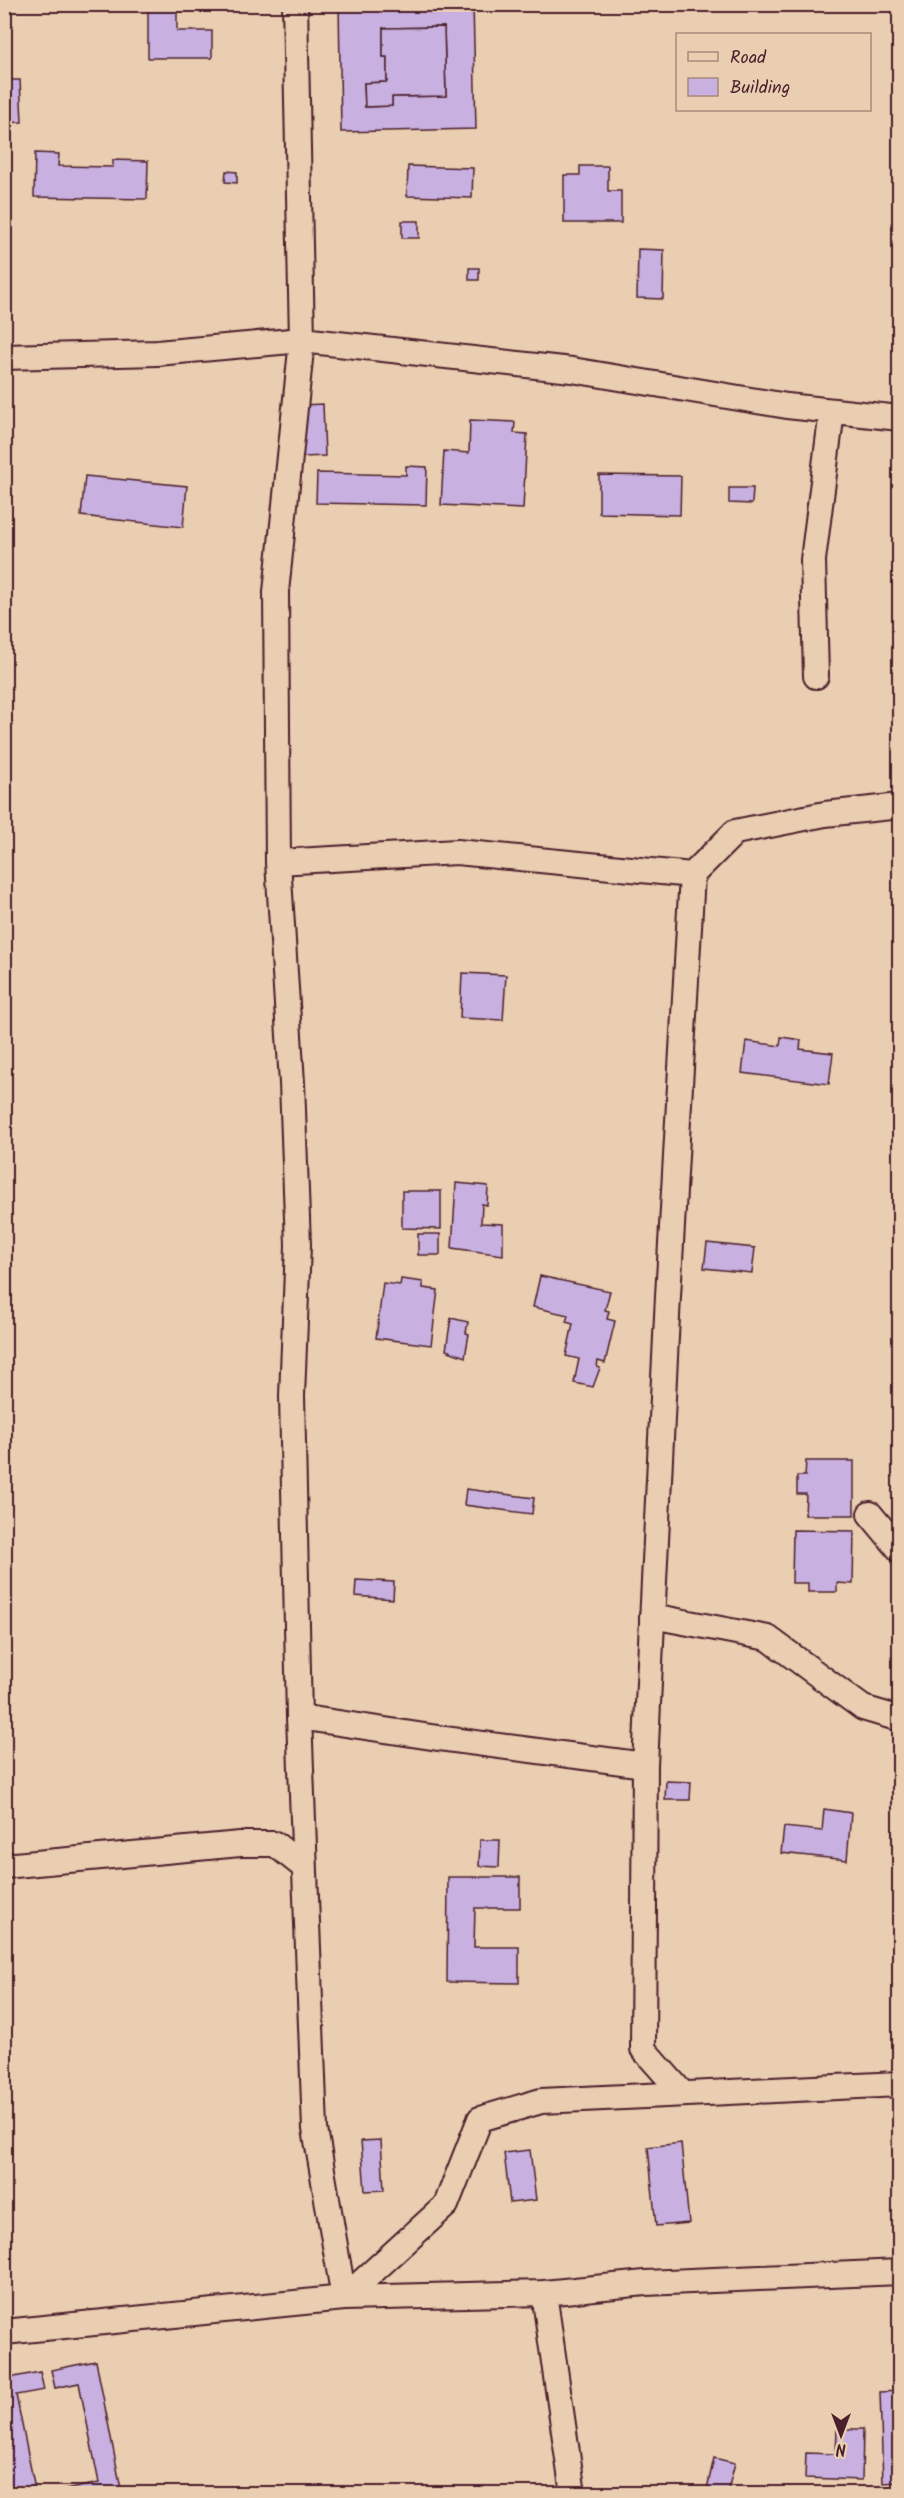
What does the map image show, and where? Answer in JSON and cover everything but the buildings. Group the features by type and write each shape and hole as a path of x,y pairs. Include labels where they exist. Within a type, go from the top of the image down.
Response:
{"street":[{"path":"295,4 302,340 276,592 278,862 292,1083 298,1245 292,1396 299,1717 315,2129 344,2298"},
{"path":"4,357 157,353 302,340 572,370 787,406 900,418"},
{"path":"816,676 813,560 832,411"},
{"path":"683,2094 643,2049 645,1765 692,875 735,832 825,814 900,806"},
{"path":"278,862 457,852 692,875"},
{"path":"870,1514 900,1550"},
{"path":"652,1616 768,1638 863,1708 900,1719"},
{"path":"299,1717 645,1765"},
{"path":"4,1866 240,1844 275,1844 304,1867"},
{"path":"344,2298 446,2205 480,2119 541,2101 900,2084"},
{"path":"4,2332 344,2298 544,2293 645,2283 900,2272"},
{"path":"544,2293 573,2493"}]}
